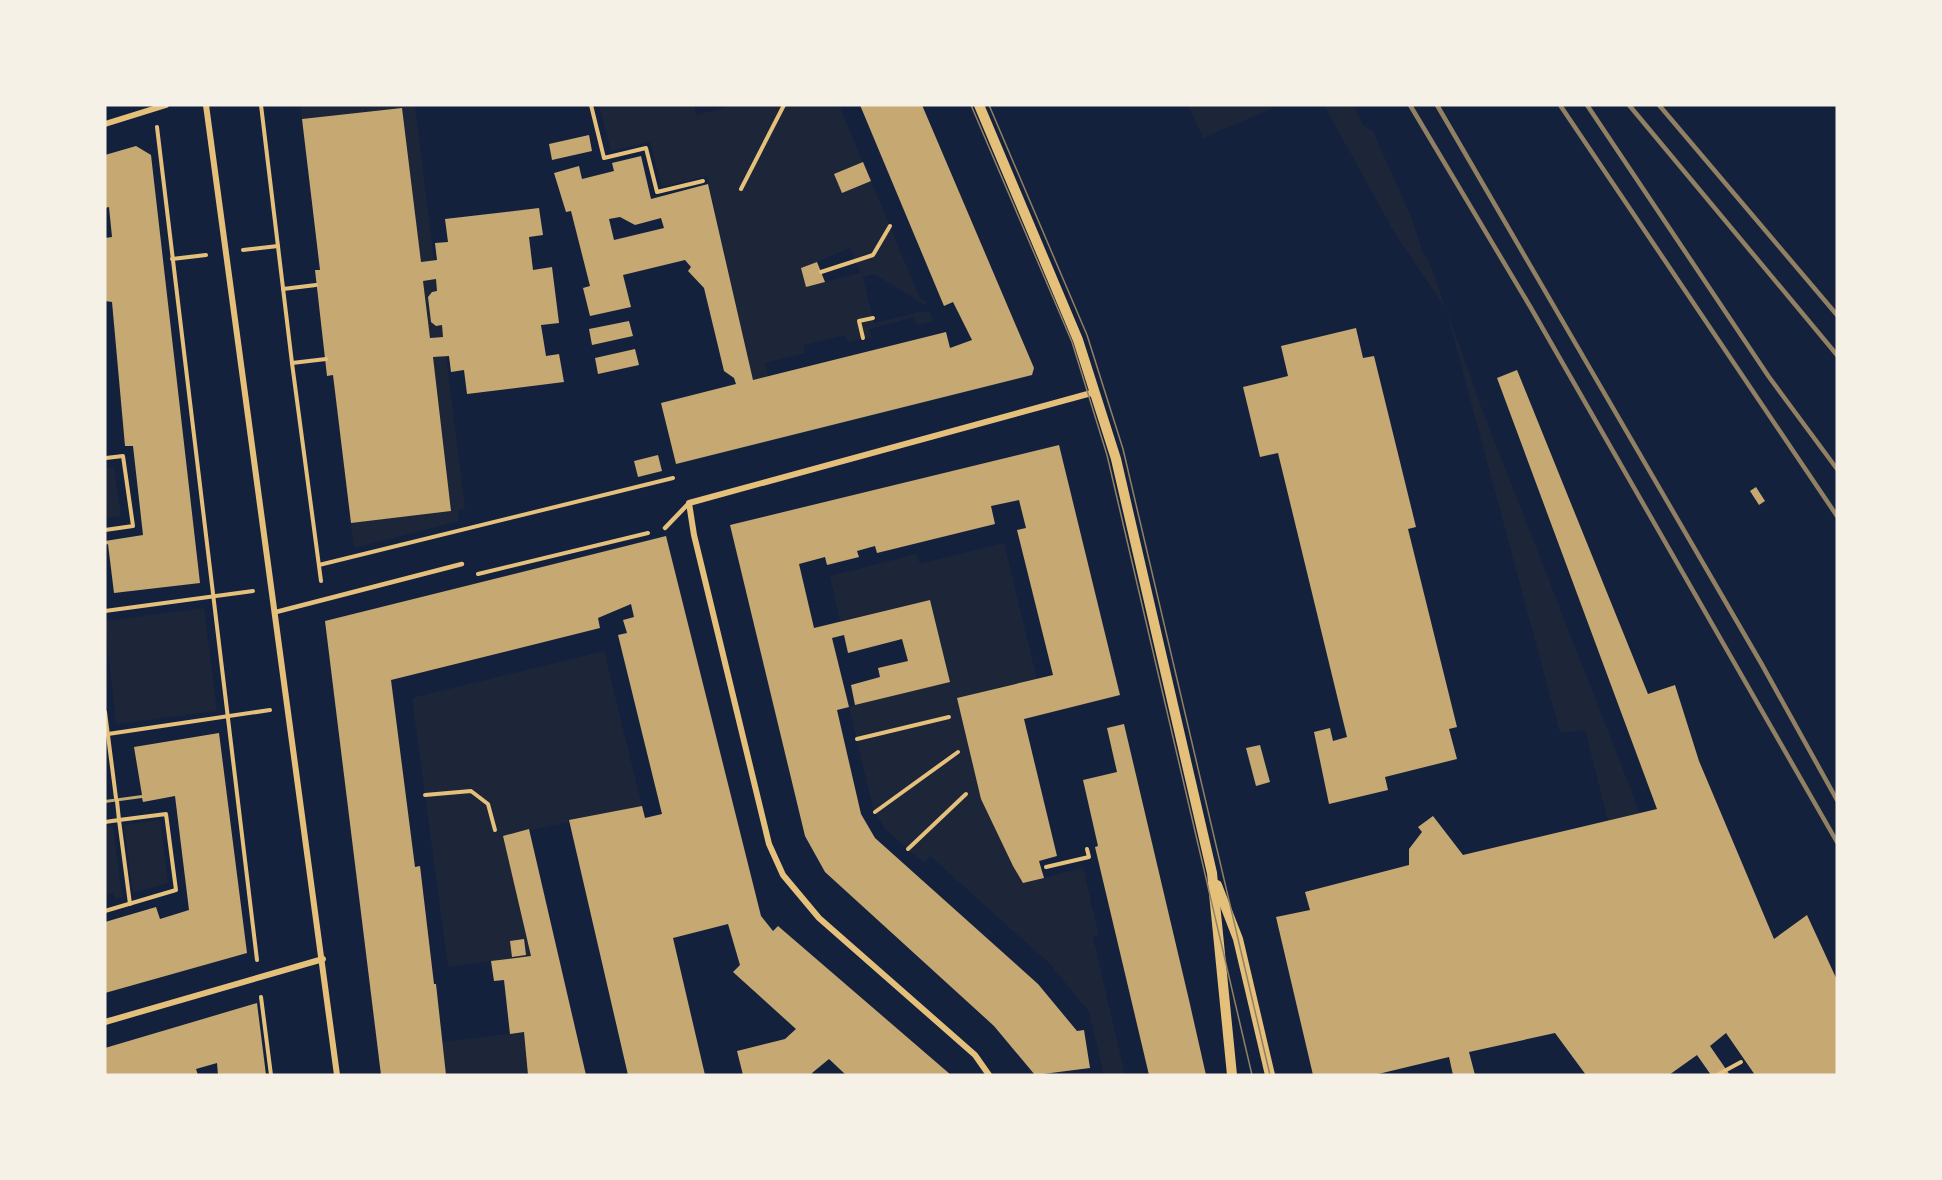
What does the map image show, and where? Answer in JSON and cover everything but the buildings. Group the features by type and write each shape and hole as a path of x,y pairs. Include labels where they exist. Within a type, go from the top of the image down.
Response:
{"street":[{"path":"105,124 166,105"},
{"path":"206,105 337,1075"},
{"path":"979,105 1057,288 1096,392 1121,479 1212,873 1232,1075"},
{"path":"990,1075 975,1055 819,918 779,867 764,821 688,503 1096,392"},
{"path":"1212,873 1238,939 1270,1075"},
{"path":"105,1022 323,959"}],"lane":[{"path":"665,528 688,503"},
{"path":"276,612 462,564"}],"path":[{"path":"261,105 323,600"},
{"path":"591,105 604,158 646,148 657,192 703,181"},
{"path":"741,189 784,105"},
{"path":"155,109 226,717 271,1075"},
{"path":"821,272 873,255 890,226"},
{"path":"283,289 316,285"},
{"path":"863,338 859,321 873,318"},
{"path":"292,363 326,359"},
{"path":"105,530 133,526 123,456 106,458"},
{"path":"319,565 673,478"},
{"path":"462,564 480,575 665,528"},
{"path":"105,611 273,589"},
{"path":"108,734 289,708"},
{"path":"105,712 130,904"},
{"path":"856,739 949,717"},
{"path":"876,812 958,752"},
{"path":"425,795 471,791 488,804 495,830"},
{"path":"908,849 966,794"},
{"path":"105,822 166,814 176,890 105,911"},
{"path":"1046,867 1089,857 1087,849"},
{"path":"1717,1075 1742,1062"}],"shaded area":[{"path":"300,105 415,105 434,260 421,262 420,258 402,108 302,119"},
{"path":"599,105 694,105 696,115 735,105 839,105 920,298 927,302 925,305 874,274 863,277 874,323 919,312 930,312 933,321 917,325 914,317 869,329 871,337 848,342 845,335 803,345 805,353 765,363 768,376 753,380 707,176 662,187 650,142 611,151","holes":["850,248 860,273 806,287 802,268"]},
{"path":"1188,105 1280,105 1203,138"},
{"path":"1324,105 1354,105 1363,125 1373,131 1411,217 1423,253 1430,264 1483,412 1640,813 1608,821 1585,730 1560,733 1446,309 1394,232"},
{"path":"436,279 437,291 432,292 428,297 431,322 436,326 442,325 443,337 430,338 423,281"},
{"path":"446,356 465,509 458,510 459,521 354,548 351,523 451,511 433,357"},
{"path":"114,467 121,516 107,518 105,468"},
{"path":"1004,543 1037,679 958,698 981,799 1023,883 1083,868 1099,935 1093,937 1125,1075 1104,1075 1089,1012 1050,964 930,856 924,863 885,829 873,808 849,707 950,681 930,600 840,621 830,576 917,554 920,564"},
{"path":"204,608 217,711 116,724 105,621"},
{"path":"604,651 642,806 503,836 531,956 448,967 412,698"},
{"path":"160,820 168,883 133,893 124,825"},
{"path":"113,826 122,897 116,899 113,893 105,895 105,827"},
{"path":"524,1032 528,1075 446,1075 441,1042"}],"tram line":[{"path":"971,105 1072,342 1107,455 1252,1075"},
{"path":"989,105 1087,335 1123,449 1270,1075"}],"railway":[{"path":"1410,105 1531,308 1837,842"},
{"path":"1437,105 1761,663 1837,800"},
{"path":"1560,105 1837,516"},
{"path":"1587,105 1769,377 1837,469"},
{"path":"1629,105 1837,355"},
{"path":"1659,105 1837,315"}]}
